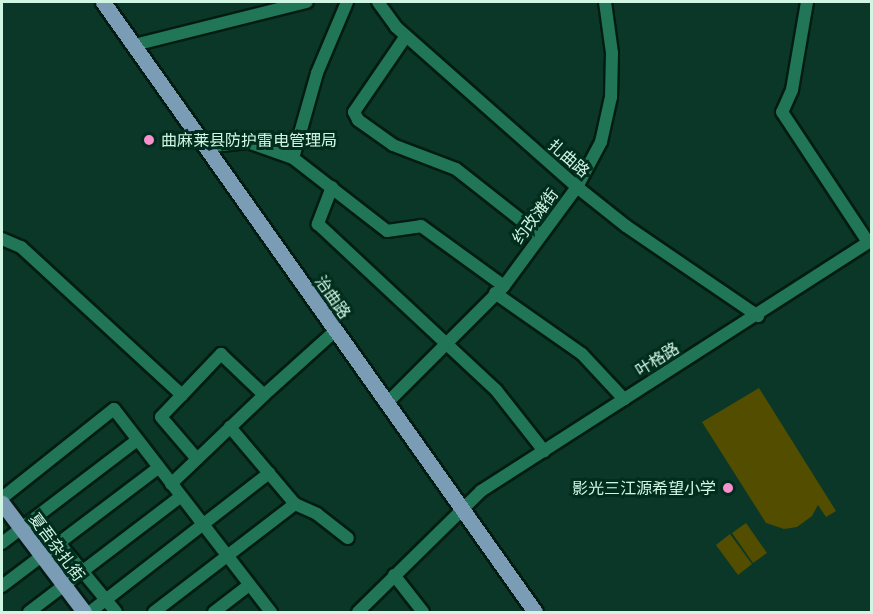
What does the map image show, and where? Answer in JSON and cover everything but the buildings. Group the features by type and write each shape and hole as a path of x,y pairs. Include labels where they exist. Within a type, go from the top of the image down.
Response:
{"main road":[{"name":"治曲路","path":"103,2 535,612"},
{"name":"夏吾杂扎街","path":"2,501 84,612"}],"street":[{"path":"134,45 307,2"},
{"path":"293,158 317,73 347,2"},
{"name":"扎曲路","path":"378,2 406,36 577,187 626,226 758,315"},
{"name":"约改滩街","path":"386,404 447,346 500,289 577,187 601,142 611,97 612,53 605,2"},
{"path":"807,2 792,90 782,112 870,241"},
{"path":"406,36 354,112 358,120 393,146 456,170 540,235"},
{"path":"205,147 248,141 293,158 387,231 421,226 582,354 624,399"},
{"path":"332,187 318,224 496,390 544,451"},
{"name":"叶格路","path":"358,612 461,508 481,491 870,241"},
{"path":"3,244 21,247 182,395"},
{"path":"171,484 335,331"},
{"path":"197,459 161,417 221,354 264,395"},
{"path":"2,501 114,409 271,612"},
{"path":"230,427 295,504 317,514 348,538"},
{"path":"2,543 137,440"},
{"path":"2,586 158,468"},
{"path":"90,612 269,473"},
{"path":"29,612 181,496"},
{"path":"154,612 295,504"},
{"path":"59,543 116,612"},
{"path":"394,575 423,612"},
{"path":"214,612 249,585"}],"shaded area":[{"path":"759,388 836,511 826,517 818,505 812,516 797,527 784,529 766,523 702,422"},
{"path":"746,523 767,553 753,563 732,533"},
{"path":"730,534 752,564 738,575 716,545"}],"place":[{"name":"曲麻莱县防护雷电管理局","path":"149,140"},
{"name":"影光三江源希望小学","path":"728,488"}]}
